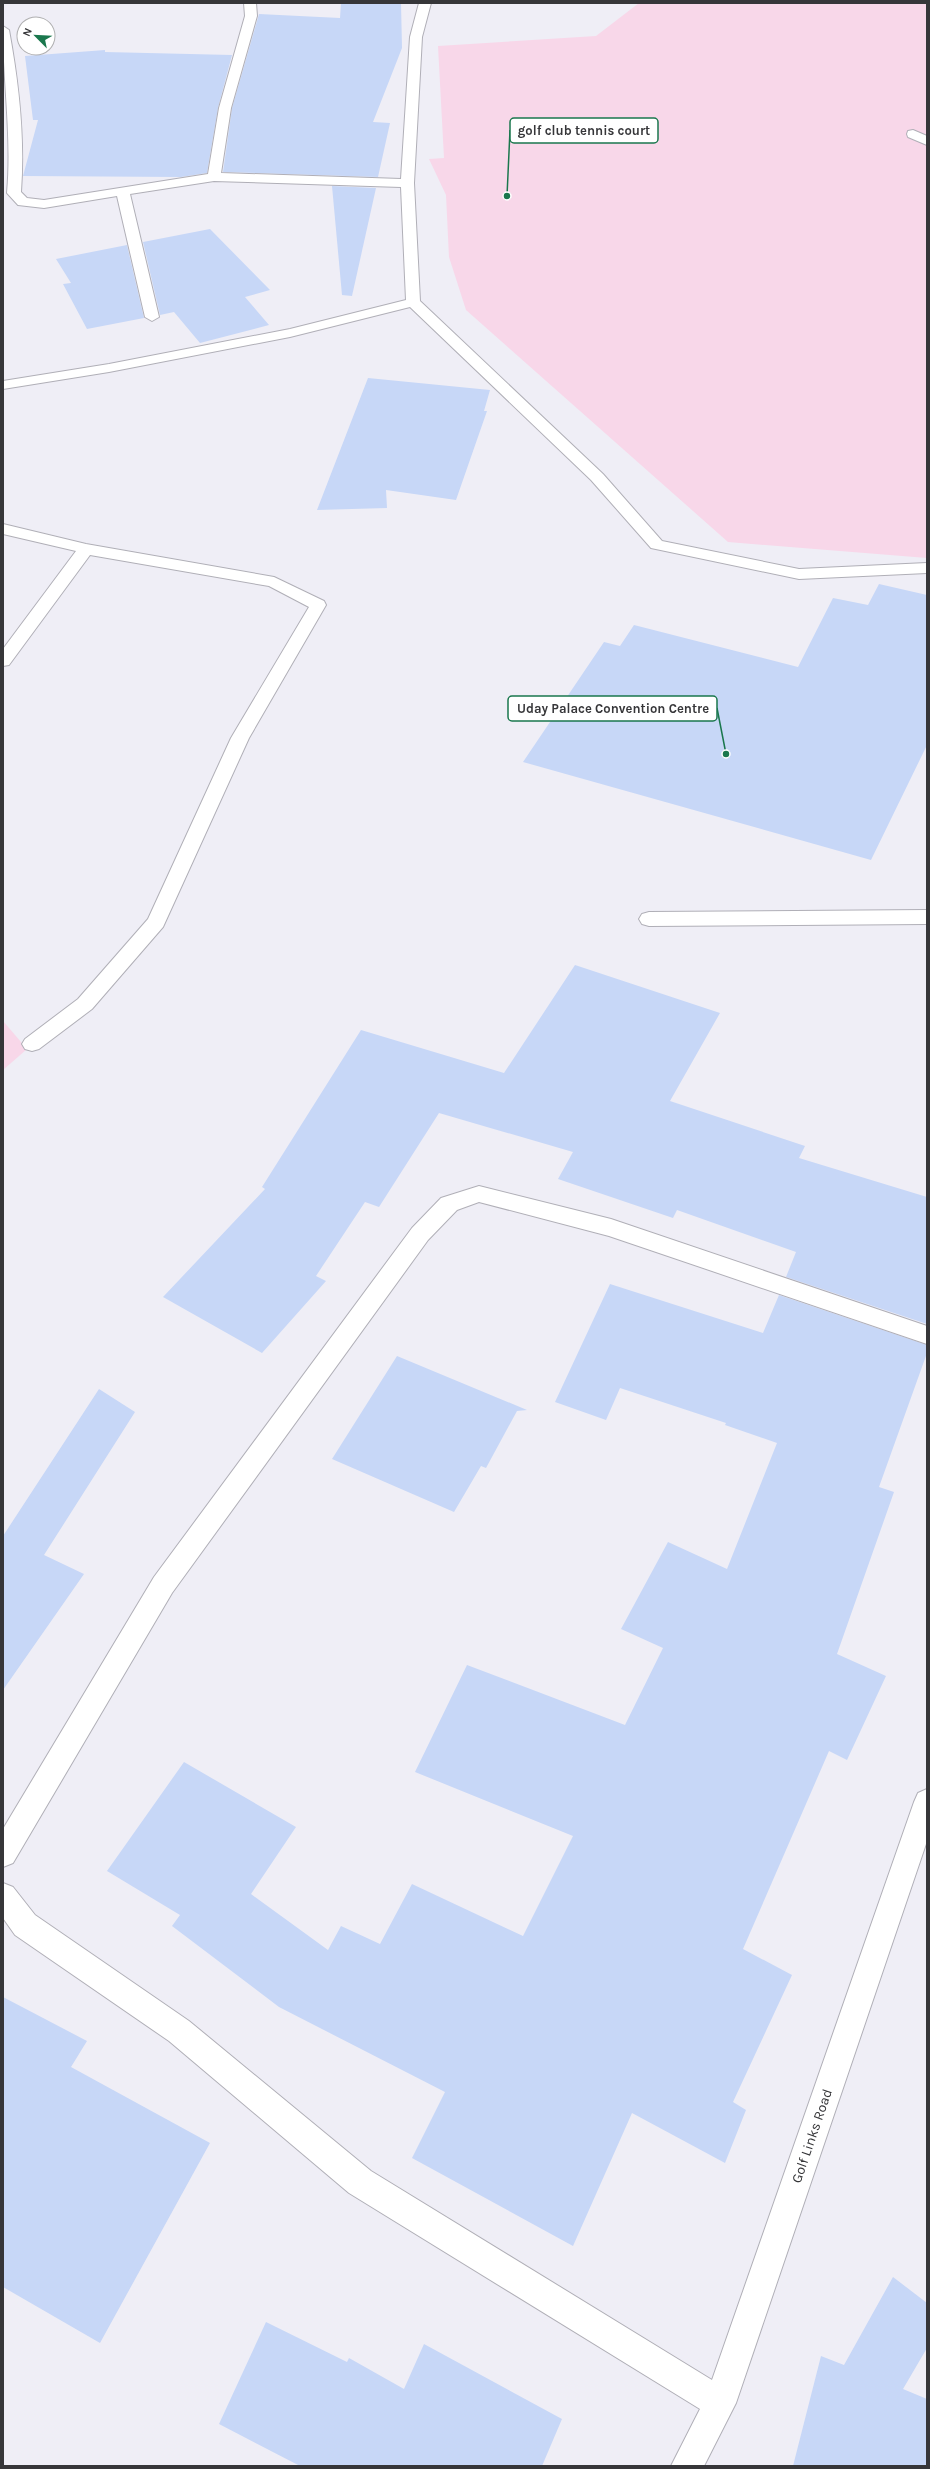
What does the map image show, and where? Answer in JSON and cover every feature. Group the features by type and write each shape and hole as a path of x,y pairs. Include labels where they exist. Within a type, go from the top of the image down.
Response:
{"street":[{"path":"214,177 225,108 250,16 250,3"},
{"path":"425,3 416,37 406,183 413,302 597,477 656,546 799,574 927,568"},
{"path":"3,30 14,90 18,155 14,194 23,202 44,204 214,177 406,183"},
{"path":"913,134 927,141"},
{"path":"123,192 152,317"},
{"path":"3,385 109,368 290,333 413,302"},
{"path":"3,529 86,549 274,582 318,605 240,738 156,922 85,1004 32,1044"},
{"path":"3,661 86,549"},
{"path":"649,919 927,917"},
{"path":"3,1854 163,1585 420,1234 449,1204 480,1194 611,1228 927,1335"},
{"name":"Golf Links Road","path":"686,2466 720,2403 927,1802"},
{"path":"3,1896 25,1926 179,2031 360,2182 720,2403"}],"shaded area":[{"path":"639,3 927,3 927,558 728,542 466,310 449,257 446,195 429,159 444,158 438,46 596,36"},
{"path":"3,1021 27,1049 3,1070"}],"building":[{"path":"341,3 401,3 402,48 373,122 390,123 378,177 223,172 232,108 259,14 340,18"},
{"path":"105,50 105,52 232,55 218,108 207,173 181,177 23,176 38,120 33,120 25,56 56,56 56,54"},
{"path":"332,186 376,188 352,296 342,295"},
{"path":"210,229 270,290 245,297 269,325 200,343 174,312 160,315 143,242"},
{"path":"127,245 144,318 87,329 63,284 71,283 56,259"},
{"path":"368,378 490,390 484,411 487,411 456,500 386,490 387,508 317,510"},
{"path":"879,584 927,595 927,745 871,860 523,762 604,642 620,646 634,625 798,667 833,598 868,605"},
{"path":"575,965 720,1013 670,1101 805,1146 799,1158 927,1197 927,1324 786,1277 796,1252 677,1210 673,1218 558,1179 573,1152 439,1113 379,1207 365,1202 316,1276 326,1281 262,1353 163,1297 265,1189 262,1187 361,1030 504,1073"},
{"path":"610,1284 763,1333 779,1295 927,1345 927,1353 879,1487 894,1492 837,1654 886,1676 847,1760 829,1751 743,1949 792,1975 733,2102 746,2110 725,2163 632,2113 573,2246 412,2158 445,2092 279,2007 172,1926 180,1915 107,1871 184,1762 296,1827 251,1894 328,1950 341,1926 380,1944 412,1884 523,1936 573,1836 415,1772 467,1665 625,1725 663,1648 621,1629 668,1542 727,1569 777,1443 725,1425 726,1423 620,1388 606,1420 555,1402"},
{"path":"397,1356 527,1410 517,1411 486,1468 481,1466 454,1512 332,1459"},
{"path":"99,1389 135,1412 44,1555 84,1574 3,1690 3,1536"},
{"path":"3,1997 87,2041 71,2067 210,2143 100,2343 3,2287"},
{"path":"893,2277 927,2303 927,2348 903,2389 927,2399 927,2466 793,2466 821,2356 844,2365"},
{"path":"266,2322 347,2362 349,2358 404,2389 424,2344 562,2419 542,2466 300,2466 219,2424"}],"place":[{"name":"golf club tennis court","path":"507,196"},
{"name":"Uday Palace Convention Centre","path":"726,754"}]}
